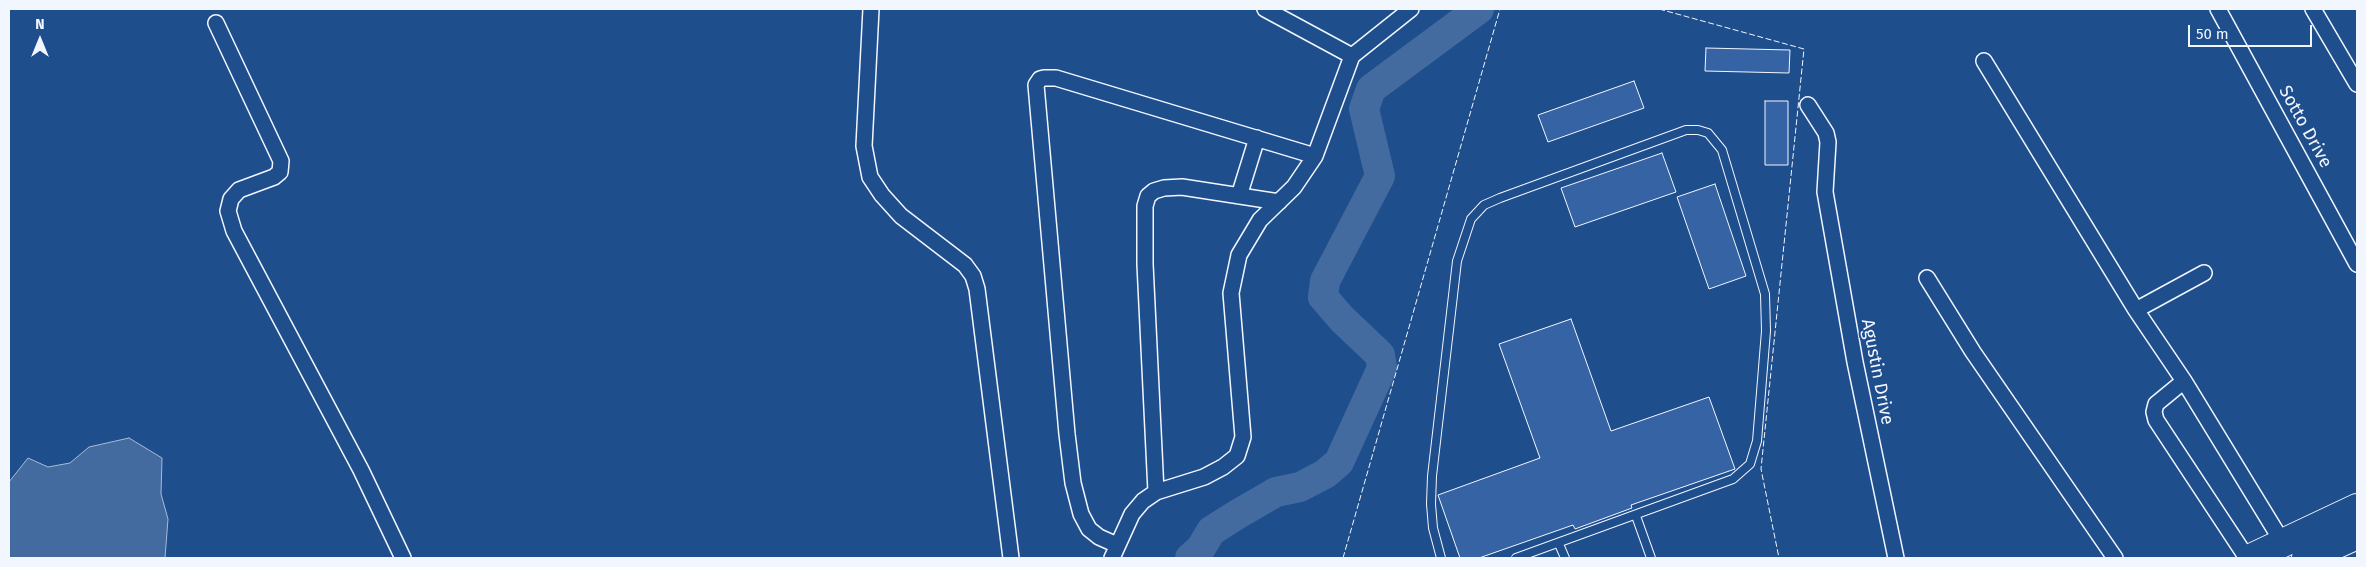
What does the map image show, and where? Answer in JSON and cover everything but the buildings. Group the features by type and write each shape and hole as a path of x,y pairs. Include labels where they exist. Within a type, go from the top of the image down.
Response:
{"highway":[{"path":"2251,558 2283,544 2355,520"},
{"path":"2306,558 2355,520"}],"street":[{"path":"871,9 864,146 870,177 882,195 902,216 965,265 977,289 1011,558"},
{"path":"1264,9 1352,56"},
{"path":"1315,156 1056,78 1044,78 1036,85 1067,434 1074,483 1082,514 1089,529 1114,552 1132,514 1144,501 1156,492 1204,477 1223,467 1237,456 1243,437 1231,293 1239,255 1260,220 1303,176 1315,156 1352,56 1411,9"},
{"name":"Sotto Drive","path":"2218,9 2357,264"},
{"path":"2312,9 2357,84"},
{"path":"216,23 282,161 280,172 274,177 239,190 231,199 228,211 234,231 361,470 403,558"},
{"path":"1984,61 2136,310 2184,381 2283,544"},
{"name":"Agustin Drive","path":"1808,105 1826,133 1828,142 1825,192 1855,362 1896,558"},
{"path":"1239,196 1257,138"},
{"path":"1156,492 1144,264 1145,206 1148,196 1154,191 1164,188 1182,187 1279,202"},
{"path":"2136,310 2204,273"},
{"path":"1927,278 1973,352 2115,558"},
{"path":"2184,381 2156,404 2154,412 2156,420 2247,558"}],"lane":[{"path":"1441,558 1433,528 1431,504 1432,476 1457,261 1471,219 1484,205 1500,198 1686,130 1698,130 1708,133 1722,150 1765,294 1766,331 1757,441 1750,464 1733,479 1636,516 1516,558"},
{"path":"1636,516 1651,558"},
{"path":"1559,544 1565,558"}],"water":[{"path":"129,438 162,458 161,494 168,519 165,558 9,558 9,482 28,458 48,467 70,463 89,447"}],"waterway":[{"path":"1190,558 1201,548 1211,531 1276,492 1300,487 1325,474 1339,462 1382,368 1380,355 1342,319 1323,297 1325,281 1380,176 1364,109 1371,89 1479,9"}],"fence":[{"path":"1343,558 1500,9"},
{"path":"1659,9 1804,49 1761,469 1779,558"}]}
